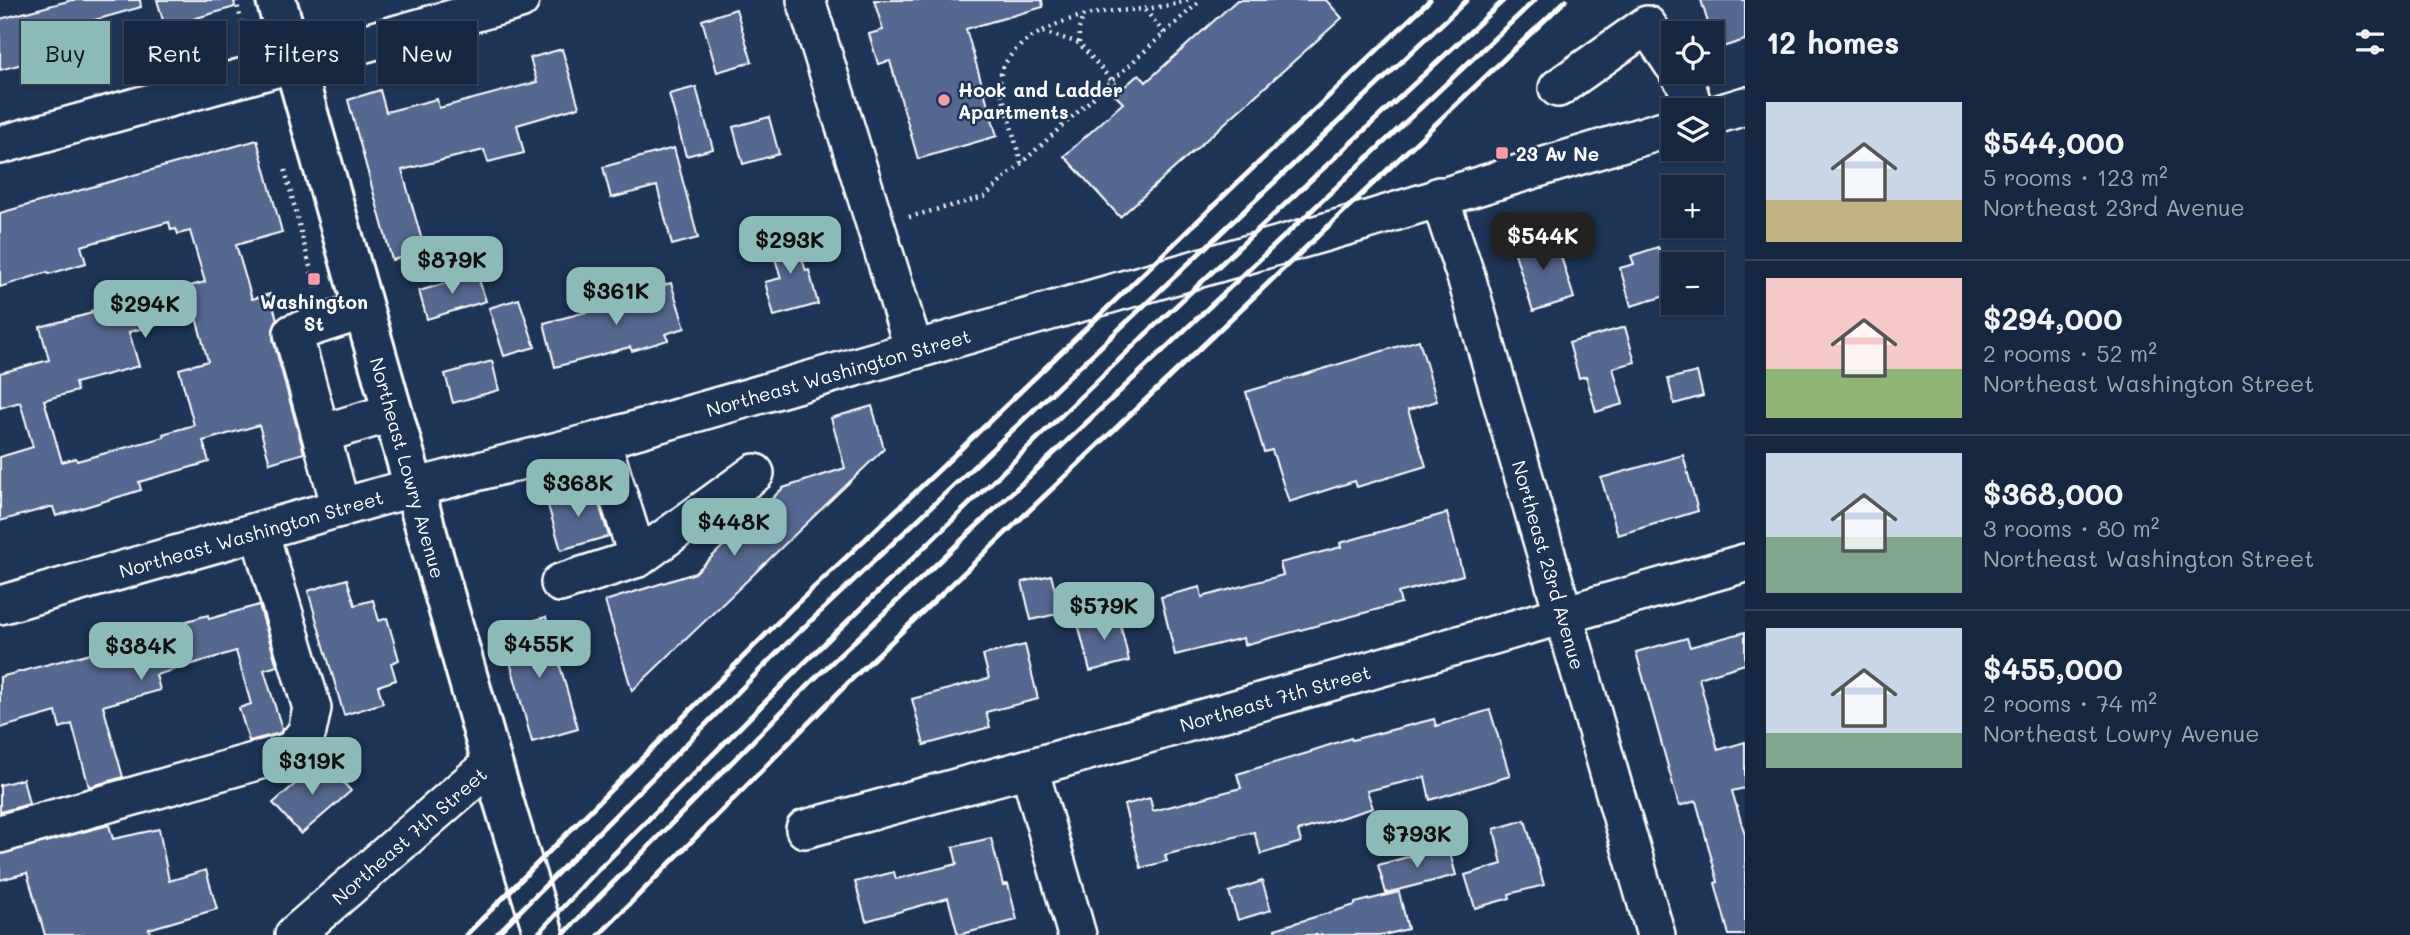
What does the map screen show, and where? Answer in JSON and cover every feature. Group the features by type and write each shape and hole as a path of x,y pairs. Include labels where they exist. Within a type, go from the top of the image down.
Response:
{"main road":[{"name":"Northeast Lowry Avenue","path":"276,0 282,21"},
{"name":"Northeast Lowry Avenue","path":"300,84 492,763 544,935"}],"street":[{"path":"364,43 520,0"},
{"path":"806,0 914,350"},
{"path":"1558,88 1647,25 1661,46"},
{"path":"0,145 240,77"},
{"path":"1724,112 1745,106"},
{"name":"Northeast Washington Street","path":"0,605 415,487 601,440 1351,225 1661,131"},
{"name":"Northeast 23rd Avenue","path":"1439,196 1466,280 1656,935"},
{"path":"341,508 293,333 364,310"},
{"path":"321,434 393,412"},
{"path":"601,440 638,558"},
{"path":"560,583 638,558 755,474"},
{"path":"0,834 292,751 307,732 312,708 259,531"},
{"name":"Northeast 7th Street","path":"806,830 1745,563"},
{"name":"Northeast 7th Street","path":"294,935 492,763"},
{"path":"1030,768 1077,935"}],"path":[{"path":"236,0 241,21"},
{"path":"1021,164 1000,84 1011,52 1043,32 1084,16 1145,10 1188,0"},
{"path":"909,217 984,197 1201,0"},
{"path":"1145,10 1164,34"},
{"path":"1079,43 1079,29 1084,16"},
{"path":"1043,32 1079,43 1120,90"},
{"path":"283,162 324,323"}],"building":[{"path":"72,0 140,0 141,7 92,21 21,21 21,64 0,70 0,19"},
{"path":"157,0 234,0 235,7 186,21 163,21"},
{"name":"Hook and Ladder Apartments","path":"874,0 1042,0 1043,7 966,29 997,136 918,159 890,61 878,64 869,34 883,30"},
{"path":"1237,0 1326,0 1342,18 1120,217 1064,156 1123,103 1115,95 1139,74 1146,82"},
{"path":"1701,0 1745,0 1745,40 1724,47 1724,21 1707,21"},
{"path":"736,9 752,62 717,72 702,20"},
{"path":"562,49 579,107 517,125 524,153 488,162 484,150 402,170 425,251 392,260 348,100 380,90 386,112 437,99 439,108 537,82 530,58"},
{"path":"696,87 713,149 686,156 669,94"},
{"path":"769,117 779,154 743,164 733,127"},
{"path":"257,140 282,232 236,245 252,299 270,294 277,320 273,339 304,453 270,463 259,425 203,441 209,462 139,482 141,490 56,516 53,507 50,507 0,521 0,457 33,447 20,402 0,408 0,373 49,360 40,327 119,303 120,305 205,282 190,231 178,234 176,229 171,230 169,222 81,246 86,263 0,287 0,213","holes":["195,314 208,361 179,369 194,425 163,434 164,437 77,461 76,458 62,462 44,400 77,391 75,383 139,366 129,332"]},
{"path":"674,148 698,238 672,245 657,186 611,198 603,167"},
{"path":"792,228 806,271 809,270 818,304 774,316 765,282 781,278 768,236"},
{"path":"1554,234 1574,298 1533,311 1513,247"},
{"path":"1658,247 1661,257 1661,297 1631,306 1620,268 1634,264 1631,256"},
{"path":"477,274 486,301 427,319 419,291"},
{"path":"671,283 685,328 665,334 668,340 632,351 630,347 555,367 544,323 617,304 616,300"},
{"path":"519,299 535,347 504,356 489,308"},
{"path":"1625,327 1635,362 1613,368 1623,404 1596,412 1586,376 1579,378 1569,343"},
{"path":"1419,340 1437,401 1408,410 1426,466 1357,487 1355,481 1289,502 1272,450 1264,452 1246,392"},
{"path":"492,361 499,390 453,403 445,374"},
{"path":"1697,372 1703,396 1674,404 1668,379"},
{"path":"872,406 884,449 632,691 605,601 695,573 783,488 845,468 831,418"},
{"path":"1683,455 1698,511 1618,535 1601,478"},
{"path":"594,489 609,536 561,550 547,502"},
{"path":"1447,513 1463,575 1398,593 1401,603 1244,645 1243,638 1175,655 1161,597 1200,587 1202,597 1283,575 1280,563 1341,547 1340,543"},
{"path":"1051,575 1061,613 1031,620 1022,582"},
{"path":"347,579 355,605 373,600 379,621 387,618 399,660 391,663 396,680 378,686 383,703 344,715 308,591"},
{"path":"259,605 277,666 264,670 282,729 280,733 249,741 239,708 251,704 236,651 156,675 160,690 103,706 123,777 89,787 72,724 60,728 56,712 0,728 0,677 102,650 156,633 155,630 208,615 209,619"},
{"path":"1118,614 1129,661 1090,671 1078,624"},
{"path":"546,617 578,729 532,742 501,629"},
{"path":"1745,632 1745,664 1699,678 1718,750 1745,742 1745,788 1732,791 1745,835 1745,935 1729,935 1696,801 1679,806 1636,652 1687,638 1690,647"},
{"path":"1025,645 1038,699 986,712 990,727 924,745 912,699 989,678 983,655"},
{"path":"1490,710 1510,776 1430,800 1425,777 1367,791 1373,808 1298,831 1301,842 1261,854 1254,832 1165,855 1167,861 1141,868 1124,805 1150,798 1153,811 1241,788 1237,774 1351,738 1352,740 1434,719 1436,726"},
{"path":"323,760 351,791 301,834 273,803"},
{"path":"23,779 29,804 0,812 0,785"},
{"path":"1525,820 1544,885 1509,894 1510,898 1475,908 1465,875 1502,864 1494,829"},
{"path":"109,825 113,839 159,829 169,881 206,870 217,909 149,929 151,935 45,935 27,873 0,880 0,854"},
{"path":"991,838 1003,885 1008,884 1017,920 958,935 948,898 866,921 855,882 894,872 896,879 957,864 953,847"},
{"path":"1448,846 1456,875 1386,893 1378,865"},
{"path":"1262,881 1271,910 1238,920 1229,892"},
{"path":"1399,892 1408,929 1384,935 1276,935 1275,929"}],"railway":[{"path":"466,935 790,610 1430,0"},
{"path":"496,935 781,649 1467,0"},
{"path":"537,935 590,878 802,665 1149,331 1504,0"},
{"path":"563,935 810,683 1535,0"},
{"path":"599,935 850,681 1566,0"}],"place":[{"name":"Hook and Ladder Apartments","path":"944,100"},
{"name":"23 Av Ne","path":"1502,153"},
{"name":"Washington St","path":"314,279"}]}
